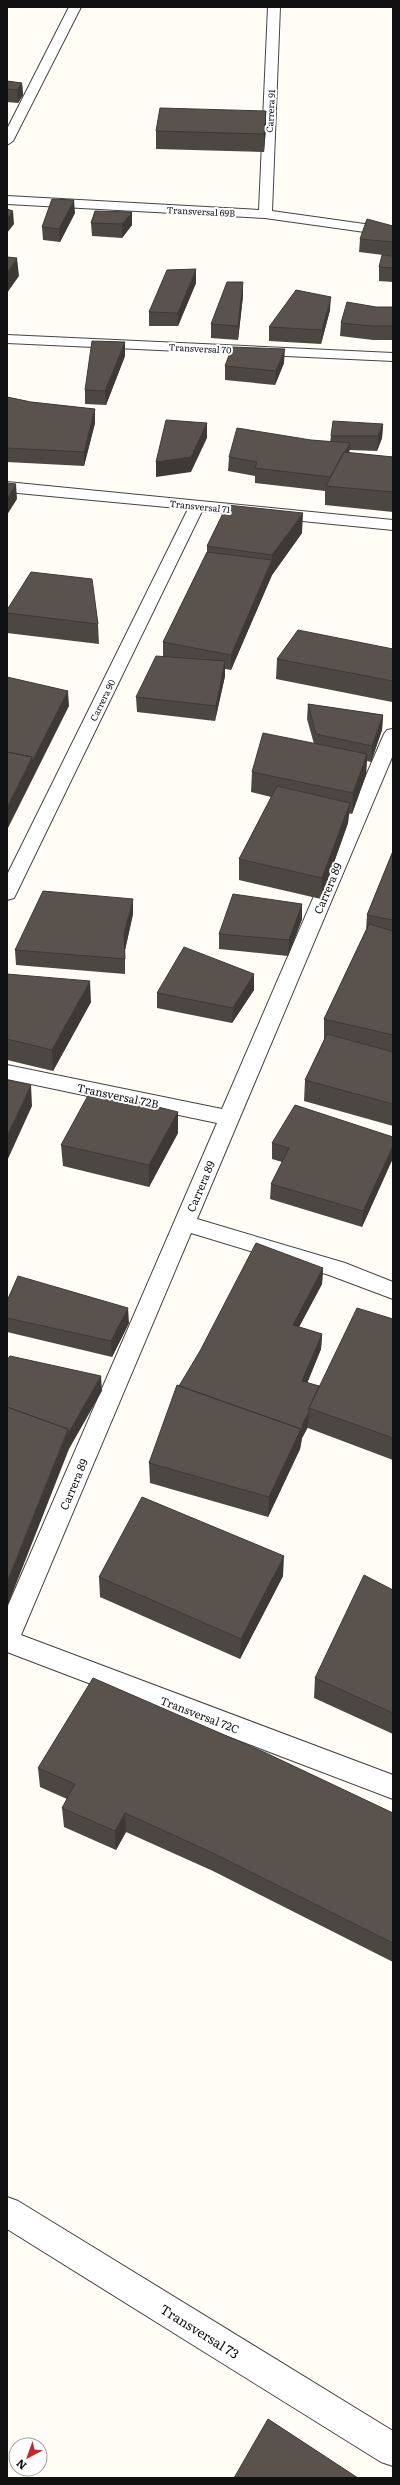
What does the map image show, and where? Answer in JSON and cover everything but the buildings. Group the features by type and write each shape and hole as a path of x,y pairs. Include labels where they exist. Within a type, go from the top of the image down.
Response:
{"street":[{"path":"7,141 75,7"},
{"name":"Carrera 91","path":"265,214 274,7"},
{"name":"Transversal 69B","path":"7,200 265,214 393,232"},
{"name":"Transversal 70","path":"7,339 393,357"},
{"name":"Transversal 71","path":"7,487 393,525"},
{"name":"Carrera 90","path":"7,894 197,506"},
{"name":"Carrera 89","path":"7,1638 393,734"},
{"name":"Transversal 72B","path":"7,1072 229,1118"},
{"path":"184,1223 337,1269 393,1291"},
{"name":"Transversal 72C","path":"7,1641 393,1787"},
{"name":"Transversal 73","path":"7,2212 393,2450"}]}
